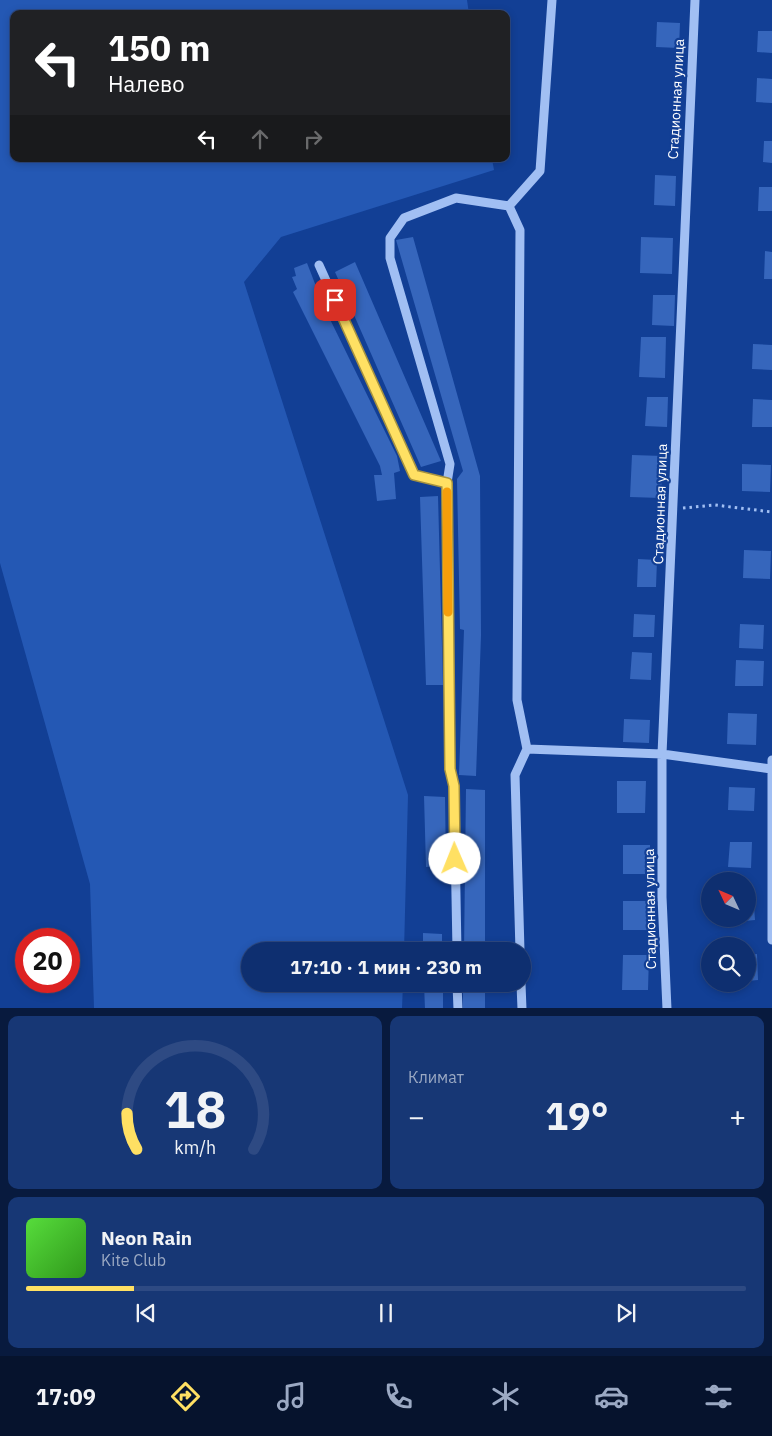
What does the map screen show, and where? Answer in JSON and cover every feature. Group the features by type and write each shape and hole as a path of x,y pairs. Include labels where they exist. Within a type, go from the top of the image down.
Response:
{"street":[{"path":"509,206 540,171 552,0"},
{"name":"Стадионная улица","path":"667,1008 662,897 662,754 674,509 687,146 695,0"},
{"path":"457,942 454,786 450,769 447,483 450,464 390,258 390,238 404,218 456,198 509,206"},
{"path":"509,206 520,230 517,700 527,749 515,775 520,942"},
{"path":"319,265 414,475 447,483"},
{"path":"527,749 662,754 772,765 772,940"},
{"path":"457,992 458,1008"},
{"path":"521,992 522,1008"}],"path":[{"path":"674,509 715,504 772,512"}],"shaded area":[{"path":"0,0 467,0 468,10 10,10 10,162 493,162 494,170 281,237 244,282 408,795 404,942 241,942 241,992 403,992 402,1008 94,1008 90,884 0,563"}],"building":[{"path":"657,22 680,23 679,48 656,47"},
{"path":"758,31 772,31 772,53 757,52"},
{"path":"757,78 772,79 772,103 756,102"},
{"path":"764,141 772,141 772,163 763,162"},
{"path":"655,175 676,176 675,206 654,205"},
{"path":"759,187 772,187 772,211 758,211"},
{"path":"413,237 480,476 481,635 476,776 459,775 464,630 460,629 457,479 463,471 396,240"},
{"path":"641,237 673,238 672,274 640,273"},
{"path":"765,251 772,252 772,279 764,279"},
{"path":"355,262 441,461 421,467 335,272"},
{"path":"307,263 324,307 397,456 400,471 394,473 396,499 377,501 374,475 382,475 380,466 293,292 297,289 292,277 296,276 294,268"},
{"path":"653,295 675,295 674,326 652,325"},
{"path":"641,337 666,337 665,378 639,377"},
{"path":"753,344 772,345 772,370 752,369"},
{"path":"647,397 668,397 667,427 645,426"},
{"path":"753,399 772,400 772,427 752,427"},
{"path":"632,455 663,456 661,498 630,497"},
{"path":"742,464 771,465 770,492 742,491"},
{"path":"438,496 443,685 426,685 420,497"},
{"path":"744,550 771,551 770,579 743,578"},
{"path":"638,559 657,560 656,587 637,587"},
{"path":"634,614 655,615 654,637 633,637"},
{"path":"740,624 764,625 763,649 739,648"},
{"path":"632,652 652,653 651,680 630,679"},
{"path":"736,660 764,661 763,686 735,686"},
{"path":"728,713 757,714 756,745 727,744"},
{"path":"624,719 650,720 649,743 623,742"},
{"path":"617,781 646,781 645,813 617,813"},
{"path":"729,787 755,788 754,811 728,810"},
{"path":"466,789 485,790 485,942 464,942"},
{"path":"424,796 445,797 446,865 426,867"},
{"path":"730,842 752,842 751,868 728,867"},
{"path":"623,845 650,845 650,874 623,874"},
{"path":"623,901 648,901 648,930 623,930"},
{"path":"423,933 442,934 442,942 423,942"},
{"path":"756,954 758,980 756,980"},
{"path":"623,955 649,955 648,990 622,990"},
{"path":"424,992 443,992 443,1008 425,1008"},
{"path":"463,992 485,992 485,1008 463,1008"}],"slow traffic":[{"path":"447,492 448,612"}],"route":[{"path":"335,300 414,475 447,483 450,769 454,786 455,859"}]}
